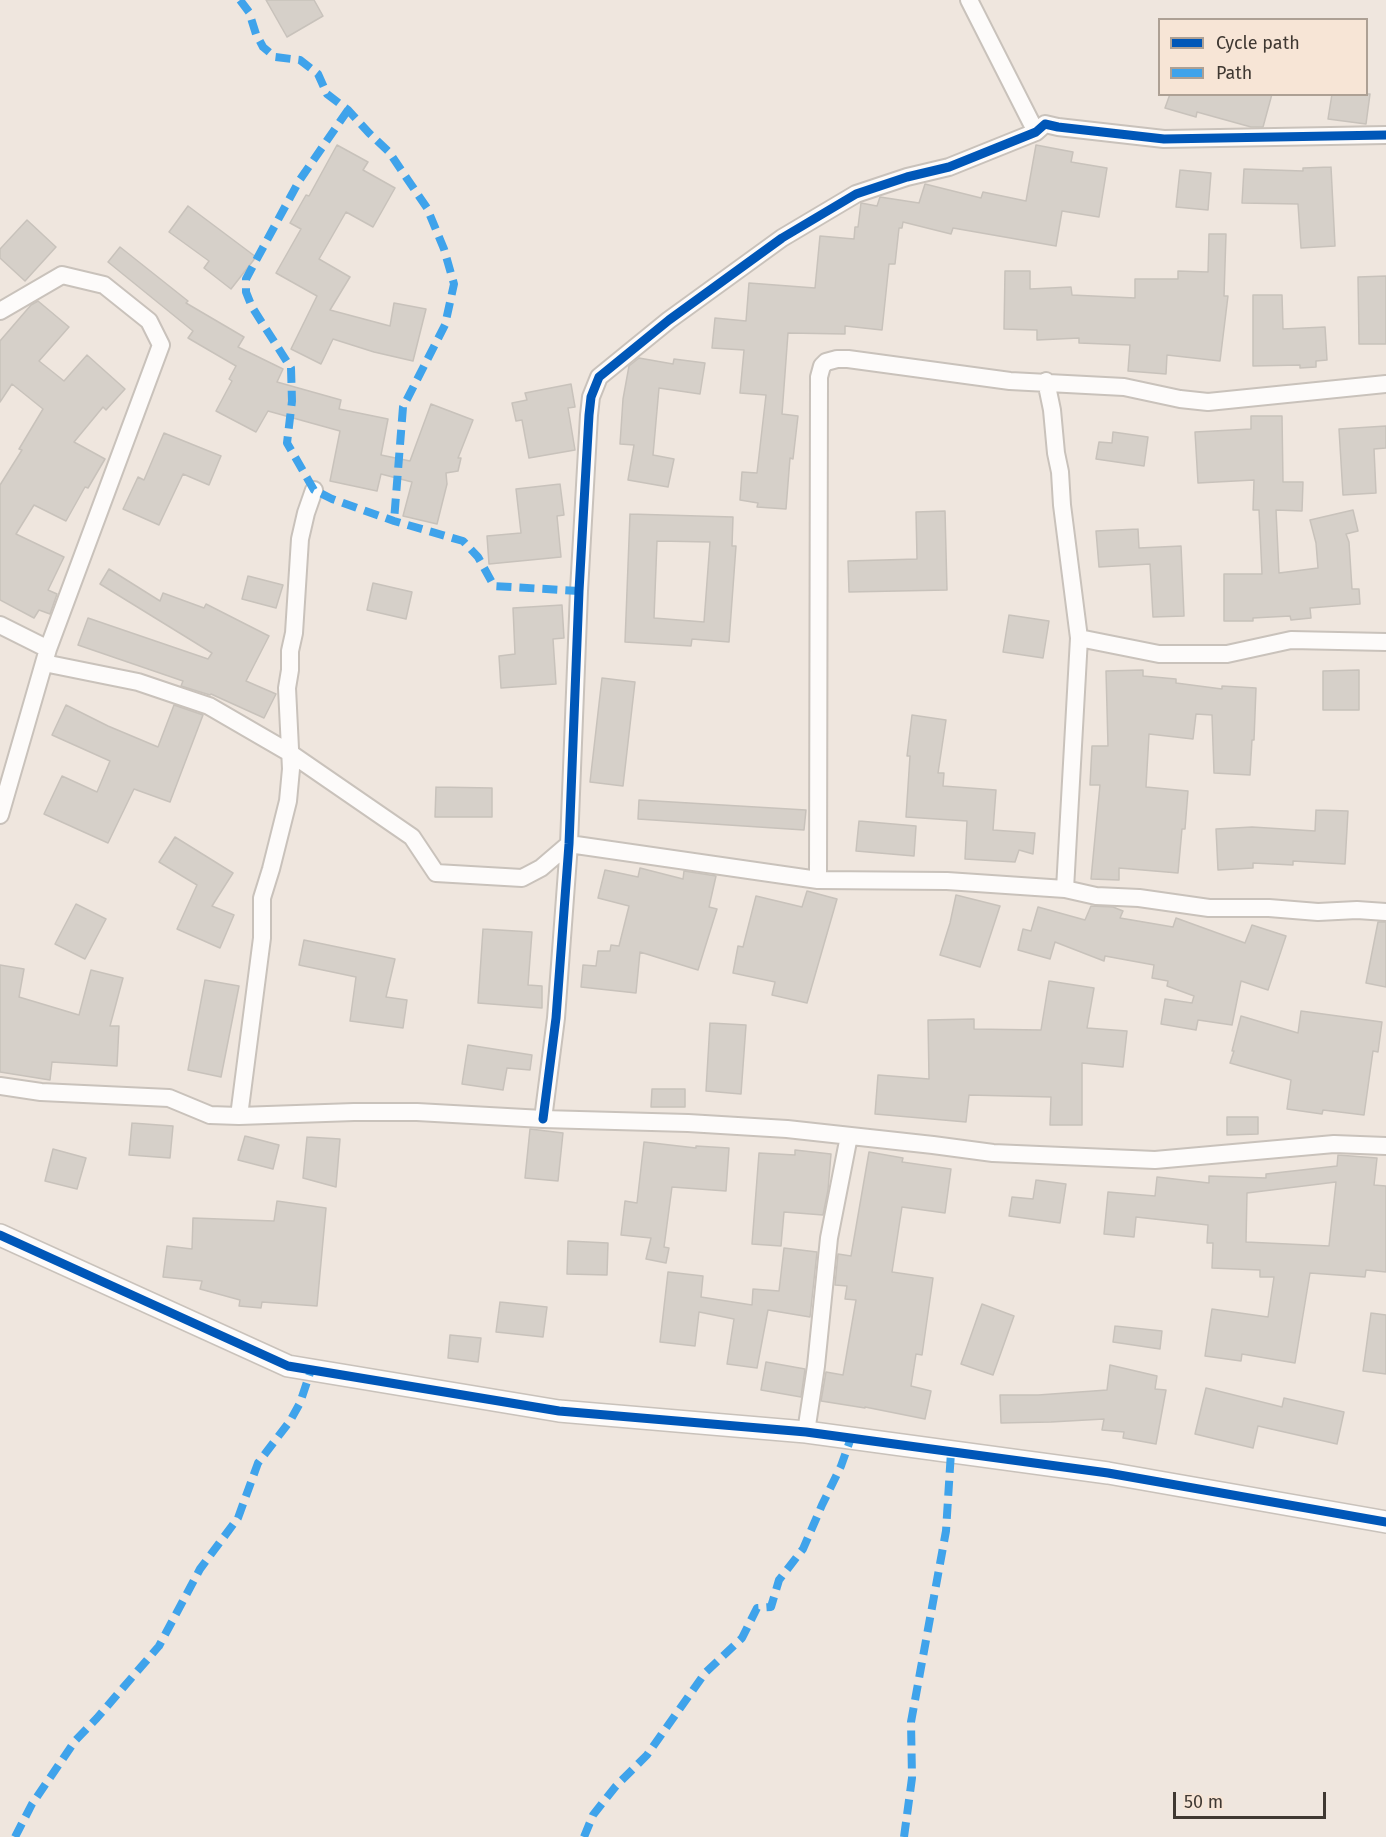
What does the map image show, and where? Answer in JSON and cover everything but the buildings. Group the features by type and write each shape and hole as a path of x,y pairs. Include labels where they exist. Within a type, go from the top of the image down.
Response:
{"street":[{"path":"969,0 1036,132"},
{"path":"543,1119 556,1018 569,844 589,415 591,397 599,377 669,320 782,238 856,194 907,177 949,167 1036,132 1045,124 1164,140 1386,135"},
{"path":"0,311 62,275 104,285 149,321 160,345 46,656 0,815"},
{"path":"818,880 819,377 822,366 826,362 848,359 1010,381 1046,381 1124,387 1180,399 1209,402 1386,384"},
{"path":"1046,381 1052,410 1080,638 1065,889"},
{"path":"238,1116 262,938 262,898 288,801 291,769 287,688 290,651 295,616 300,539 314,490"},
{"path":"0,625 46,656 138,682 208,706 290,753 412,837 436,873 522,878 541,868 569,844 818,880 947,881 1065,889 1096,896 1139,898 1209,908 1386,912"},
{"path":"1080,638 1160,654 1227,654 1291,640 1386,642"},
{"path":"0,1086 41,1092 169,1098 210,1115 417,1112 543,1119 688,1123 787,1129 993,1153 1155,1160 1334,1144 1386,1146"},
{"path":"806,1432 816,1366 829,1238 849,1136"},
{"path":"0,1234 288,1366 559,1411 806,1432 1108,1473 1386,1522"}],"marked path":[{"path":"240,0 249,12 263,47 275,57 300,60 318,74 327,94 348,110 389,152 427,208 444,249 454,284 445,325 403,407 394,521"},
{"path":"348,110 299,181 246,279 246,292 252,307 291,368 292,401 287,443 314,490 332,499 394,521 463,541 478,557 494,586 579,591"},
{"path":"15,1837 32,1804 75,1741 159,1646 200,1569 238,1518 258,1463 290,1421 300,1403 311,1370"},
{"path":"584,1837 593,1815 616,1786 647,1755 705,1673 742,1638 757,1608 771,1607 779,1580 803,1549 841,1466 851,1438"},
{"path":"904,1837 912,1778 911,1722 946,1531 951,1452"}],"cycle path":[{"path":"543,1119 556,1018 569,844 589,415 591,397 599,377 669,320 782,238 856,194 907,177 949,167 1036,132 1045,124 1164,139 1386,135"},
{"path":"0,1235 288,1366 559,1411 806,1432 1108,1473 1386,1522"}]}
